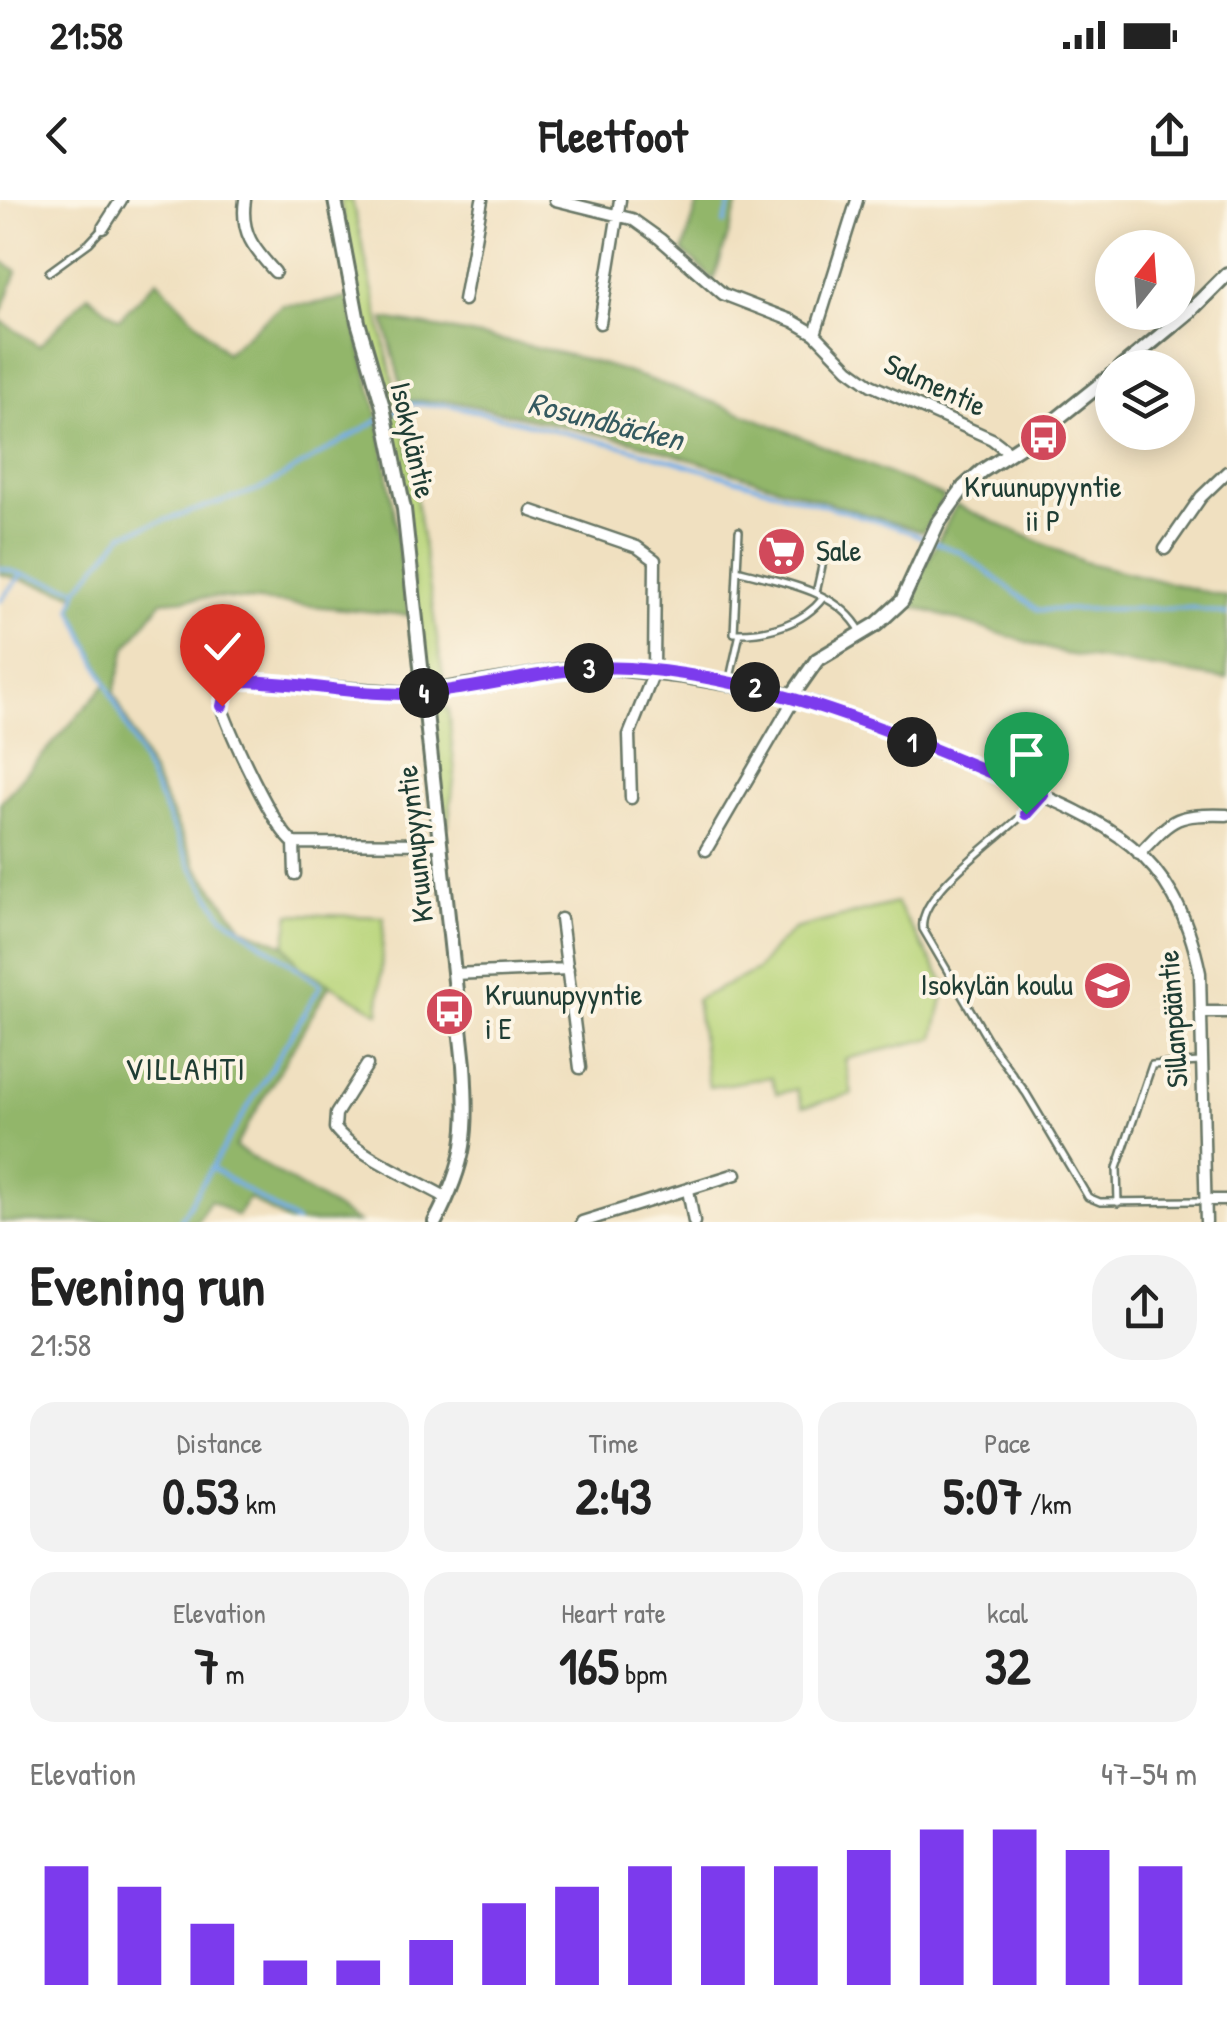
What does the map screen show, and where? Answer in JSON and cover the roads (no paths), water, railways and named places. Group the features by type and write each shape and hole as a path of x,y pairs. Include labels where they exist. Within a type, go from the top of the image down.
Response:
{"street":[{"path":"102,228 121,200"},
{"path":"246,200 243,220 250,241 276,272"},
{"name":"Isokyläntie","path":"336,200 358,322 383,407 404,509 424,693"},
{"path":"464,300 482,200"},
{"name":"Salmentie","path":"555,200 618,214 660,239 724,294 793,320 815,334 856,376 992,439 1009,452"},
{"path":"600,323 620,200"},
{"path":"815,334 857,200"},
{"path":"1142,350 1227,274"},
{"path":"706,850 790,706 791,697 817,660 862,634 902,601 934,531 964,487 1095,388"},
{"path":"1165,548 1212,484 1227,472"},
{"path":"532,512 637,547 655,560 654,672 629,735 631,798"},
{"path":"294,874 294,843 274,818 225,716 222,700 226,688 237,681 424,693 577,668 654,672 791,697"},
{"name":"Kruunupyyntie","path":"424,693 464,1066 466,1138 447,1198 434,1222"},
{"name":"Sillanpääntie","path":"791,697 820,705 1043,795 1100,822 1139,854 1175,898 1187,919 1200,973 1202,1201 1206,1222"},
{"path":"1139,854 1174,819 1190,814 1227,815"},
{"path":"294,843 439,844"},
{"path":"561,919 580,1068"},
{"path":"454,974 568,969"},
{"path":"1202,1012 1227,1012"},
{"path":"367,1064 336,1114 335,1128 342,1138 447,1198"},
{"path":"582,1222 736,1174"},
{"path":"688,1190 694,1222"},
{"path":"1202,1201 1227,1200"}],"lane":[{"path":"49,272 89,243 102,228"},
{"path":"739,531 734,632 800,620 823,598"},
{"path":"816,593 824,557"},
{"path":"737,570 816,593 847,614 862,634"},
{"path":"729,684 740,633"},
{"path":"1043,795 931,898 923,930 1088,1197 1100,1202 1202,1201"},
{"path":"1118,1202 1117,1168 1152,1065 1202,1062"}],"waterway":[{"path":"724,224 732,200"},
{"name":"Rosundbäcken","path":"389,415 410,404 450,405 629,448 891,525 962,553 1038,610 1193,608 1227,614"},
{"name":"Rosundbäcken","path":"0,568 78,589 123,534 263,488 380,419"},
{"path":"0,601 22,574"},
{"path":"78,589 72,609 189,863 222,915 321,985 179,1222"},
{"path":"213,1169 296,1222"}],"place":[{"name":"Kruunupyyntie ii P","path":"1043,438"},
{"name":"Sale","path":"781,551"},
{"name":"Isokylän koulu","path":"1108,985"},
{"name":"Kruunupyyntie i E","path":"450,1012"}],"district":[{"name":"VILLAHTI","path":"186,1069"}]}
